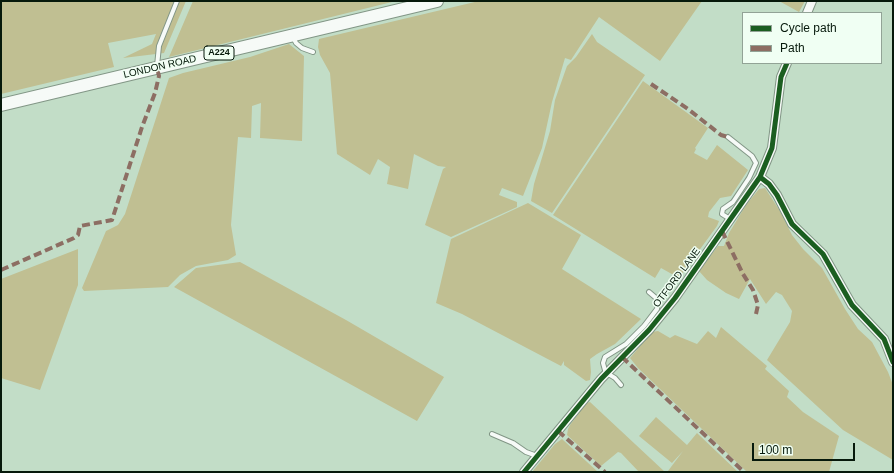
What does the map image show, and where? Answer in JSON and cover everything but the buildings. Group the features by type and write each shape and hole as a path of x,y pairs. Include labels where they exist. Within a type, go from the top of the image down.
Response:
{"main road":[{"name":"LONDON ROAD","path":"1,106 436,1"}],"street":[{"path":"807,12 812,1"},
{"name":"OTFORD LANE","path":"524,472 606,374 649,330 675,298 760,177 772,148 781,77 787,64"},
{"path":"760,177 769,184 777,195 792,224 823,254 852,305 884,339 893,362"}],"lane":[{"path":"157,68 159,46 177,1"},
{"path":"292,36 296,43 302,48 313,52"},
{"path":"728,137 752,156 756,163 749,178 733,202 723,209 722,214 730,220"},
{"path":"620,385 610,374 606,374 603,363 604,357 626,344 644,326 657,309 658,304 656,298 649,292"},
{"path":"492,434 513,443 526,452 537,456"}],"shaded area":[{"path":"1,1 186,1 164,53 123,58 152,44 156,34 108,43 114,67 1,94"},
{"path":"193,1 396,1 169,57"},
{"path":"479,1 702,1 660,61 599,17 571,60 565,58 552,102 542,148 523,196 502,188 499,195 517,202 517,207 451,237 425,225 443,169 446,167 438,166 414,154 408,189 387,184 390,167 378,159 370,175 337,154 330,73 320,55 318,47 319,39"},
{"path":"779,1 805,1 799,12"},
{"path":"592,34 597,42 645,75 552,213 531,201 534,184 550,131 555,100 567,66 576,57"},
{"path":"289,44 304,56 302,141 260,138 261,103 252,106 251,138 238,137 231,225 236,255 228,260 196,266 180,275 168,287 84,291 82,288 106,231 118,225 125,214 169,78 183,73 250,57"},
{"path":"643,81 708,128 695,148 694,153 707,160 717,145 748,170 731,196 720,198 709,212 708,217 719,221 717,226 679,278 661,268 655,278 553,215"},
{"path":"765,188 780,211 792,235 803,249 822,268 858,329 872,342 888,372 893,385 893,460 843,430 767,360 790,322 792,311 782,295 776,292 766,304 750,279 739,299 726,293 707,280 699,271 718,246 724,246 729,233 746,205 759,189"},
{"path":"528,203 581,235 562,269 641,319 615,344 590,359 590,380 586,381 564,365 564,361 561,366 462,314 436,303 451,239"},
{"path":"78,249 78,285 40,390 1,378 1,279"},
{"path":"240,262 346,320 444,377 417,421 174,287 196,268"},
{"path":"721,327 767,366 765,369 789,391 787,397 803,412 839,436 829,472 747,472 638,368 630,358 652,332 658,331 670,338 675,335 697,344 708,331 716,338"},
{"path":"590,402 665,472 639,472 621,453 618,452 601,466 567,435 570,425 586,403"},
{"path":"656,417 687,445 697,433 738,472 669,472 668,471 683,451 672,463 639,436"},
{"path":"562,439 598,472 532,472 555,444"}],"marked path":[{"path":"1,270 74,238 78,235 80,226 112,220 142,127 155,93 159,76 157,68"},
{"path":"651,84 688,109 721,135 728,137"},
{"path":"722,231 743,274 753,290 758,305 756,314"},
{"path":"622,357 744,472"},
{"path":"558,431 605,472"}],"cycle path":[{"path":"524,472 601,379 649,330 675,298 760,177 772,148 781,77 787,64"},
{"path":"760,177 769,184 777,195 792,224 823,254 852,305 884,339 893,362"}]}
